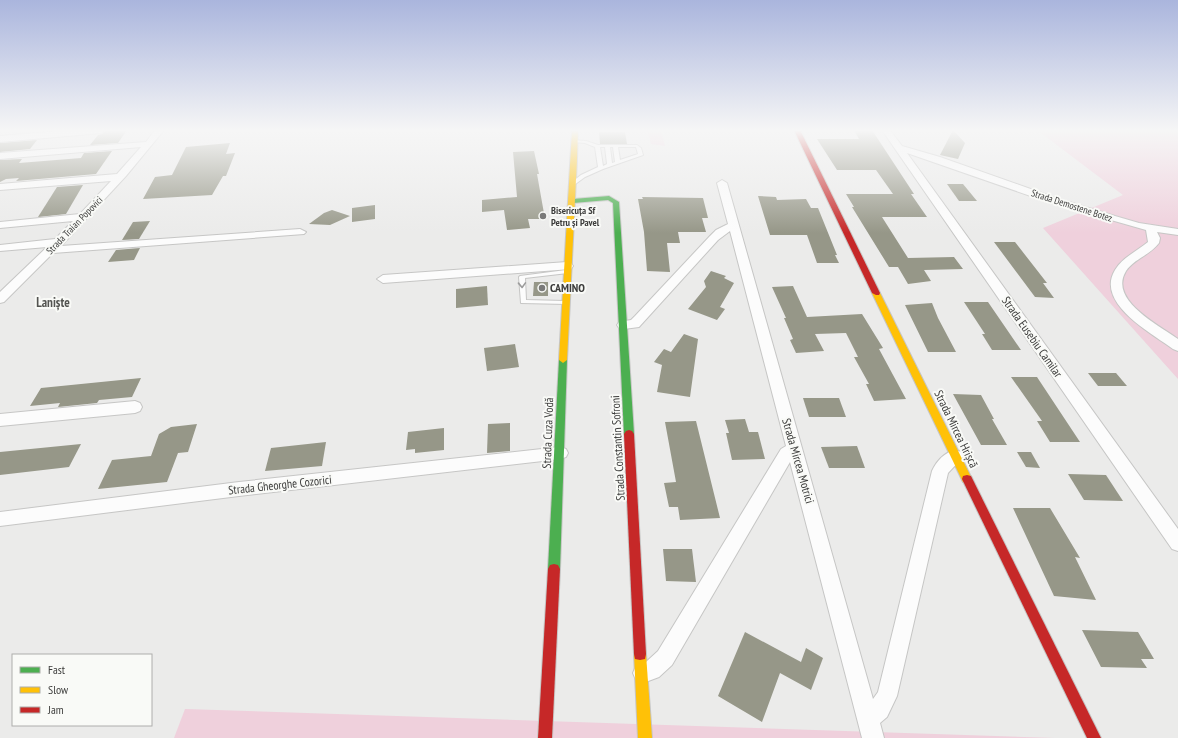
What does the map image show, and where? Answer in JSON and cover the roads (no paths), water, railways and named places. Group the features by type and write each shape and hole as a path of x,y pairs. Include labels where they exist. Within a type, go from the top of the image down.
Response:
{"main road":[{"name":"Strada Cuza Vodă","path":"545,738 560,453 566,269 573,201 574,164"},
{"name":"Strada Mircea Hrișcă","path":"814,164 1094,738"},
{"name":"Strada Constantin Sofroni","path":"573,201 608,198 616,202 643,673 645,738"}],"street":[{"name":"Strada Traian Popovici","path":"0,299 54,246 131,164"},
{"name":"Strada Eusebiu Camilar","path":"911,164 1178,543"},
{"name":"Strada Demostene Botez","path":"952,164 1052,200 1118,220 1150,228 1178,232"},
{"path":"0,187 120,177"},
{"name":"Strada Mircea Motrici","path":"722,183 873,738"},
{"path":"0,225 82,216"},
{"path":"624,325 634,324 640,319 714,238 733,225"},
{"path":"1150,228 1154,238 1153,243 1121,270 1116,280 1117,296 1120,302 1134,314 1178,346"},
{"path":"0,248 300,232"},
{"path":"383,279 566,269"},
{"path":"0,420 134,407"},
{"path":"643,673 658,665 664,658 754,504 787,453 795,449"},
{"name":"Strada Gheorghe Cozorici","path":"0,519 232,490 560,453"},
{"path":"868,720 879,709 887,696 940,471 948,461 956,456"}],"lane":[{"path":"574,183 583,176 610,165"},
{"path":"565,303 523,302 522,277 566,269"}],"place":[{"name":"Bisericuța Sf Petru și Pavel","path":"543,216"},
{"name":"CAMINO","path":"542,288"}],"district":[{"name":"Laniște","path":"53,302"}]}
